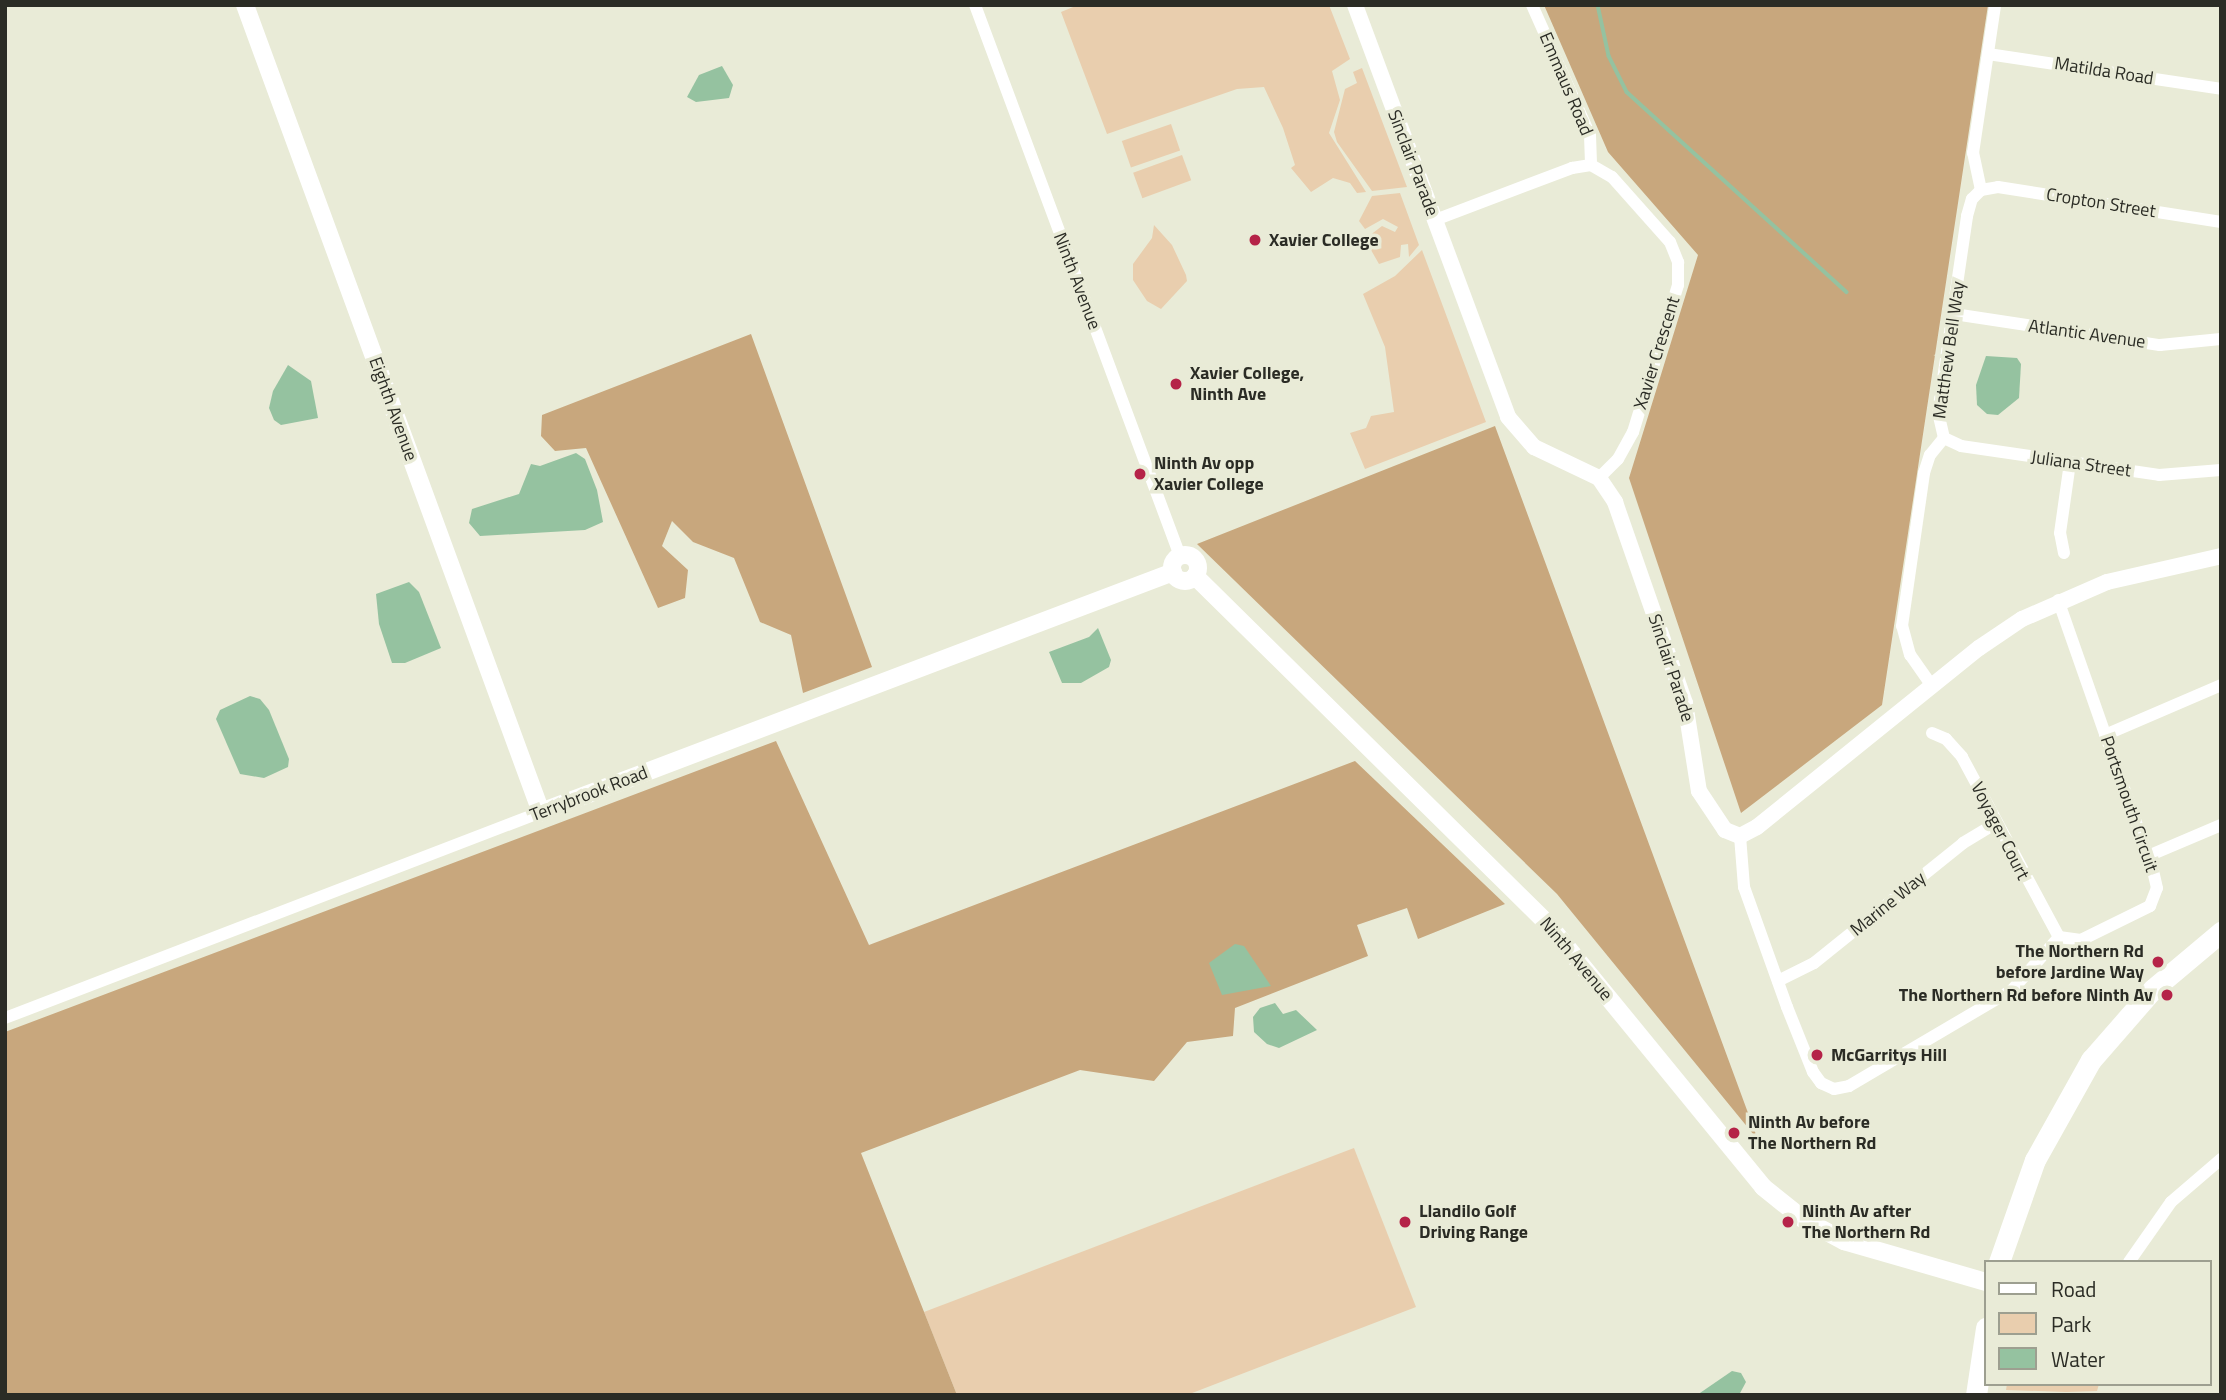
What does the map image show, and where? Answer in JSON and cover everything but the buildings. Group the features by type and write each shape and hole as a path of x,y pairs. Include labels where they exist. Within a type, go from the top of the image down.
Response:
{"highway":[{"path":"2000,1260 2035,1160 2091,1060 2144,999 2221,932"},
{"path":"1976,1395 1984,1341"}],"main road":[{"name":"Eighth Avenue","path":"245,5 541,812"},
{"name":"Ninth Avenue","path":"1177,564 1195,560 1195,576 1548,924 1763,1187 1802,1219 1844,1241 1984,1281"},
{"name":"Terrybrook Road","path":"541,812 1177,564"}],"street":[{"name":"Ninth Avenue","path":"975,5 1177,564"},
{"name":"Sinclair Parade","path":"1354,5 1516,430 1534,447 1599,478 1615,502 1685,704 1699,791 1717,822 1740,836"},
{"name":"Emmaus Road","path":"1532,5 1590,135 1591,166"},
{"path":"1981,190 1973,153 1995,5"},
{"name":"Matilda Road","path":"1988,54 2221,89"},
{"path":"1434,219 1573,168 1591,166"},
{"name":"Xavier Crescent","path":"1591,166 1612,177 1662,232 1674,251 1679,274 1633,432 1618,459 1599,478"},
{"name":"Cropton Street","path":"1981,190 1998,187 2221,222"},
{"name":"Matthew Bell Way","path":"1932,686 1910,655 1902,626 1924,473 1930,455 1944,439 1937,421 1969,208 1981,190"},
{"name":"Atlantic Avenue","path":"1954,314 2160,345 2221,339"},
{"name":"Juliana Street","path":"1944,439 1961,446 2160,475 2221,470"},
{"path":"2064,553 2060,533 2070,463"},
{"path":"2059,937 2012,990 1839,1089 1825,1086 1813,1072 1742,878 1740,836 1757,827 2002,631 2058,600 2132,575 2221,556"},
{"name":"Portsmouth Circuit","path":"2058,600 2157,888 2150,906 2081,940 2059,937"},
{"path":"2105,735 2221,685"},
{"name":"Voyager Court","path":"1932,733 1946,739 1962,757 2059,937"},
{"name":"Terrybrook Road","path":"5,1018 541,812"},
{"name":"Marine Way","path":"1778,981 1814,963 1963,843 1996,823"},
{"path":"2148,856 2221,825"},
{"path":"2130,1260 2171,1202 2221,1159"}],"green space":[{"path":"1078,5 1329,5 1350,59 1332,71 1340,100 1329,133 1366,192 1357,193 1350,183 1333,178 1311,192 1291,168 1295,165 1283,128 1264,87 1237,89 1107,134 1061,12"},
{"path":"1362,68 1407,187 1372,191 1337,142 1334,132 1345,89 1357,83 1353,72"},
{"path":"1171,124 1180,150 1131,167 1122,141"},
{"path":"1182,155 1191,180 1142,198 1133,173"},
{"path":"1400,193 1419,245 1409,257 1408,244 1401,245 1400,257 1379,264 1367,243 1369,236 1382,226 1395,232 1398,227 1383,219 1365,229 1359,221 1372,196"},
{"path":"1154,225 1172,245 1187,281 1161,309 1147,301 1133,280 1133,264 1152,238"},
{"path":"1422,250 1486,422 1365,469 1350,433 1366,428 1371,416 1394,412 1385,347 1363,294 1395,276"},
{"path":"1354,1148 1416,1307 1187,1395 957,1395 924,1312"},
{"path":"2007,1386 2098,1386 2097,1391 2006,1390"}],"shaded area":[{"path":"1544,5 1988,5 1882,705 1741,813 1629,478 1698,255 1608,152"},
{"path":"751,334 872,667 803,693 791,635 760,622 734,558 693,542 672,521 662,546 688,570 685,598 658,608 586,448 555,451 541,436 542,415"},
{"path":"1495,426 1758,1140 1557,894 1197,544"},
{"path":"776,741 869,945 1355,761 1505,904 1418,939 1407,908 1357,925 1368,956 1235,1008 1233,1036 1187,1042 1154,1081 1080,1070 861,1153 957,1395 5,1395 5,1032"}],"water":[{"path":"722,66 733,85 729,98 696,102 687,97 699,75"},
{"path":"1986,356 2017,358 2021,364 2019,398 1998,415 1987,414 1977,405 1976,385"},
{"path":"288,365 311,381 318,418 281,425 274,420 269,408 273,391"},
{"path":"576,453 585,459 597,490 603,522 585,530 480,536 469,523 472,509 519,494 531,464 540,466"},
{"path":"409,582 419,592 441,648 405,663 392,663 379,624 376,594"},
{"path":"1098,628 1111,660 1109,667 1081,683 1062,683 1049,652 1089,637"},
{"path":"250,696 260,699 269,710 289,759 288,767 264,778 240,774 216,719 220,710"},
{"path":"1235,944 1244,946 1271,986 1222,995 1209,963"},
{"path":"1275,1003 1283,1014 1296,1010 1317,1030 1279,1048 1267,1044 1254,1032 1253,1017 1260,1008"},
{"path":"1732,1371 1741,1373 1746,1382 1739,1395 1697,1395"}],"waterway":[{"path":"1598,5 1609,56 1627,92 1847,292"}],"place":[{"name":"Xavier College","path":"1255,240"},
{"name":"Xavier College, Ninth Ave","path":"1176,384"},
{"name":"Ninth Av opp Xavier College","path":"1140,474"},
{"name":"The Northern Rd before Jardine Way","path":"2158,962"},
{"name":"The Northern Rd before Ninth Av","path":"2167,995"},
{"name":"McGarritys Hill","path":"1817,1055"},
{"name":"Ninth Av before The Northern Rd","path":"1734,1133"},
{"name":"Llandilo Golf Driving Range","path":"1405,1222"},
{"name":"Ninth Av after The Northern Rd","path":"1788,1222"}]}
